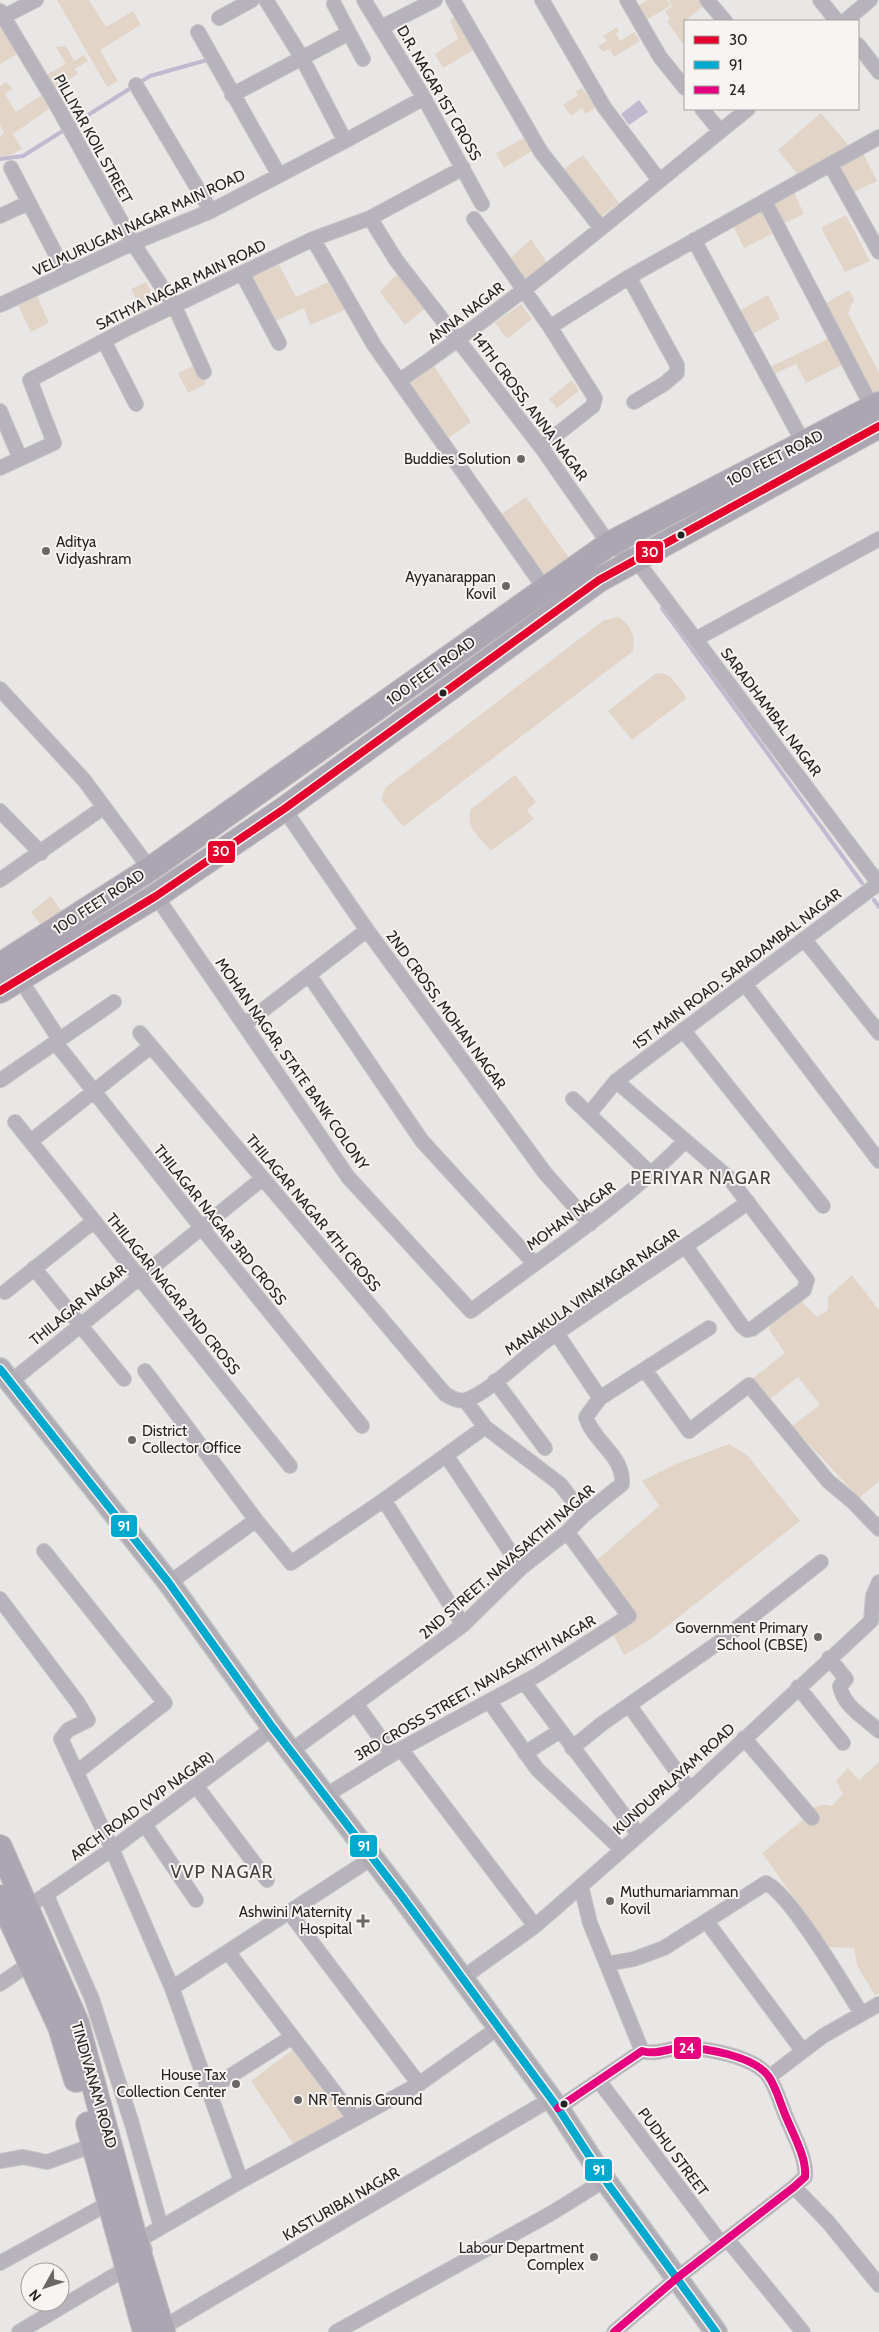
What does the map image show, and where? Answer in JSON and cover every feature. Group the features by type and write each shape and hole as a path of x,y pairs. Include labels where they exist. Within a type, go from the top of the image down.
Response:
{"highway":[{"name":"100 FEET ROAD","path":"0,966 150,869 609,544 804,444 877,412"},
{"name":"100 FEET ROAD","path":"10,985 156,896 284,809 600,580 636,560 877,412"},
{"name":"TINDIVANAM ROAD","path":"0,1847 37,1901 40,1958 77,2023 136,2242 156,2329"},
{"path":"0,1897 40,1958 127,2268 156,2329"}],"main road":[{"path":"3,1374 169,1583 273,1728 554,2103 605,2180 716,2332"}],"street":[{"path":"2,14 36,0"},
{"path":"219,18 252,0"},
{"path":"266,0 302,58 345,142"},
{"name":"D.R. NAGAR 1ST CROSS","path":"364,0 424,98 482,204"},
{"path":"382,27 435,0"},
{"path":"453,0 541,152 601,228"},
{"path":"542,0 604,108 660,180"},
{"path":"627,0 660,57 684,87"},
{"path":"707,0 724,20"},
{"path":"820,0 836,20"},
{"path":"846,20 870,0"},
{"path":"334,4 363,59"},
{"name":"PILLIYAR KOIL STREET","path":"2,14 133,243 174,307 204,372"},
{"path":"198,32 279,175"},
{"path":"232,95 349,33"},
{"path":"859,46 879,72"},
{"path":"136,85 211,211"},
{"name":"VELMURUGAN NAGAR MAIN ROAD","path":"0,305 133,243 211,211 345,142 424,98"},
{"path":"703,110 720,131"},
{"name":"ANNA NAGAR","path":"399,381 459,340 747,110"},
{"path":"550,327 629,277 879,137"},
{"path":"830,164 879,252"},
{"path":"11,168 66,274"},
{"name":"SATHYA NAGAR MAIN ROAD","path":"0,468 54,444 30,380 104,341 313,239 370,218 463,168"},
{"path":"765,202 877,412"},
{"path":"0,216 28,203"},
{"name":"14TH CROSS, ANNA NAGAR","path":"370,218 396,260 541,447 609,544"},
{"path":"474,219 550,327 595,398 593,406 541,447"},
{"path":"313,239 355,315 399,381 546,589"},
{"path":"694,240 804,444"},
{"path":"242,275 279,343"},
{"path":"629,277 677,365 677,373 664,384 634,402"},
{"path":"104,341 136,404"},
{"path":"0,410 20,458"},
{"path":"696,639 879,539"},
{"path":"609,544 636,560"},
{"name":"SARADHAMBAL NAGAR","path":"636,560 879,883"},
{"path":"0,689 84,780 150,869"},
{"path":"0,880 104,807"},
{"name":"2ND CROSS, MOHAN NAGAR","path":"284,809 367,930 545,1173 590,1224"},
{"path":"0,811 41,853"},
{"name":"1ST MAIN ROAD, SARADAMBAL NAGAR","path":"589,1114 616,1081 879,883"},
{"name":"MOHAN NAGAR, STATE BANK COLONY","path":"156,896 348,1176 471,1311"},
{"path":"245,1024 367,930"},
{"path":"804,939 879,1032"},
{"path":"309,975 422,1142 534,1263"},
{"path":"744,984 879,1160"},
{"name":"THILAGAR NAGAR 3RD CROSS","path":"10,985 57,1041 92,1091 362,1426"},
{"path":"1,1080 114,1002"},
{"path":"683,1030 823,1206"},
{"name":"THILAGAR NAGAR 4TH CROSS","path":"140,1033 445,1394 459,1400 485,1427 560,1484 584,1515"},
{"path":"30,1142 92,1091 150,1047"},
{"path":"616,1081 729,1178 807,1280 807,1284 804,1290 752,1329 747,1330 742,1326 686,1247"},
{"path":"574,1099 652,1175"},
{"name":"THILAGAR NAGAR 2ND CROSS","path":"15,1122 290,1466"},
{"name":"MOHAN NAGAR","path":"471,1311 534,1263 590,1224 652,1175 685,1141"},
{"name":"THILAGAR NAGAR","path":"3,1374 80,1324 262,1178"},
{"name":"MANAKULA VINAYAGAR NAGAR","path":"459,1400 496,1381 557,1334 686,1247 748,1202"},
{"path":"5,1292 94,1221"},
{"path":"34,1268 124,1379"},
{"path":"557,1334 600,1398 709,1328"},
{"path":"645,1370 690,1431 749,1386 828,1482 852,1501 879,1529"},
{"path":"145,1371 256,1520 291,1563 384,1500 485,1427"},
{"path":"496,1381 545,1448"},
{"name":"2ND STREET, NAVASAKTHI NAGAR","path":"291,1751 463,1625 521,1568 567,1532 584,1515 622,1484 622,1478 615,1459 586,1417 600,1398"},
{"path":"446,1455 521,1568"},
{"path":"384,1500 463,1625"},
{"path":"169,1583 256,1520"},
{"name":"3RD CROSS STREET, NAVASAKTHI NAGAR","path":"325,1796 396,1751 524,1682 584,1647 629,1616 567,1532"},
{"path":"44,1551 157,1696 165,1703 77,1772"},
{"path":"572,1748 629,1705 718,1643 822,1562"},
{"name":"KUNDUPALAYAM ROAD","path":"461,1979 535,1926 581,1886 690,1790 829,1658 872,1620 873,1596 879,1582"},
{"path":"0,1599 78,1703 88,1720 68,1730 61,1739 112,1849 172,1988 240,2181"},
{"path":"829,1658 844,1674 846,1679 840,1686 846,1702 879,1731"},
{"path":"524,1682 638,1834"},
{"path":"798,1687 843,1743"},
{"path":"489,1701 525,1753 558,1790 621,1849"},
{"path":"356,1704 396,1751 535,1926"},
{"path":"629,1705 690,1790"},
{"name":"ARCH ROAD (VVP NAGAR)","path":"37,1901 145,1825 273,1728"},
{"path":"525,1753 560,1731"},
{"path":"744,1738 812,1818"},
{"path":"196,1787 267,1880"},
{"path":"145,1825 196,1900"},
{"path":"172,1988 372,1858"},
{"path":"607,1964 634,1959 664,1948 766,1883 772,1886 824,1954 861,2013"},
{"path":"581,1886 590,1923 642,2051 652,2054 678,2048 698,2048 731,2055 761,2069 769,2077 794,2135 806,2170 805,2177 794,2187 677,2278 614,2332"},
{"path":"37,1901 92,1999 132,2124 161,2227"},
{"path":"289,1912 419,2084"},
{"path":"707,1922 802,2050"},
{"path":"228,1952 355,2119"},
{"path":"0,1984 40,1958"},
{"path":"769,2077 802,2050 861,2013 879,2004"},
{"path":"156,2329 141,2238 240,2181 419,2084 498,2028"},
{"path":"208,2090 292,2037"},
{"name":"KASTURIBAI NAGAR","path":"156,2329 554,2103 599,2081 642,2051"},
{"name":"PUDHU STREET","path":"599,2081 724,2241 803,2332"},
{"path":"0,2161 24,2157 47,2162 94,2145"},
{"path":"336,2332 550,2214 605,2180"},
{"path":"794,2187 828,2222 879,2285"},
{"path":"0,2263 109,2203"},
{"path":"19,2332 127,2268"}],"shaded area":[{"path":"57,0 89,0 106,27 133,11 141,25 100,50 118,81 107,87"},
{"path":"648,0 667,0 670,6 643,22 635,7"},
{"path":"669,0 703,0 706,4 684,20 684,42 682,43 667,21 670,18 665,11 672,7"},
{"path":"461,13 477,48 443,68 435,54 458,39 450,20"},
{"path":"0,23 21,52 0,64"},
{"path":"617,27 619,32 616,33 620,41 634,32 640,41 614,57 610,49 603,52 598,46 607,41 603,36"},
{"path":"66,46 74,61 84,55 88,61 75,69 78,74 54,89 46,75 66,64 56,47"},
{"path":"6,82 13,89 5,94 16,112 45,93 53,106 13,134 22,149 11,155 0,157 0,136 4,133 0,125 0,86"},
{"path":"582,88 596,107 586,114 582,108 571,116 563,105 577,96 576,91"},
{"path":"639,100 648,112 629,125 621,114"},
{"path":"821,113 851,148 800,178 778,150"},
{"path":"526,137 532,151 504,168 496,153"},
{"path":"862,151 877,181 850,194 834,165"},
{"path":"583,155 619,203 598,219 561,171"},
{"path":"793,190 804,214 779,226 768,204"},
{"path":"760,210 772,234 744,248 732,224"},
{"path":"846,215 870,261 845,272 821,228"},
{"path":"531,239 548,264 527,281 508,260"},
{"path":"279,265 296,297 328,282 345,310 310,325 304,308 273,322 248,278"},
{"path":"400,271 427,307 405,325 380,292"},
{"path":"146,282 160,309 137,321 133,314 141,309 131,289"},
{"path":"849,290 854,299 848,313 879,373 879,393 868,390 824,304"},
{"path":"35,292 49,323 31,332 16,301"},
{"path":"768,295 780,319 751,335 739,311"},
{"path":"521,304 532,319 507,339 495,323"},
{"path":"830,338 844,364 806,383 796,364 772,375 768,368"},
{"path":"197,364 206,384 188,393 178,373"},
{"path":"434,366 471,422 446,440 407,385"},
{"path":"572,380 579,391 557,408 549,399"},
{"path":"526,497 572,562 546,579 500,515"},
{"path":"619,617 632,631 633,651 403,827 381,799 386,787 604,620"},
{"path":"663,673 671,677 687,698 632,740 608,711 655,674"},
{"path":"515,775 536,802 527,810 534,819 491,851 478,837 472,827 469,815 471,809"},
{"path":"51,896 66,917 45,930 31,912"},
{"path":"852,1275 879,1310 879,1481 859,1498 792,1426 820,1405 798,1377 770,1399 753,1378 785,1353 770,1331 767,1321 800,1300 817,1317 828,1310 828,1297"},
{"path":"729,1444 747,1455 800,1521 651,1639 624,1655 607,1623 631,1607 602,1571 597,1560 659,1506 642,1481 673,1465"},
{"path":"879,1762 879,1993 875,1995 857,1966 854,1948 829,1947 762,1853 805,1818 810,1826 816,1821 812,1810 814,1808 821,1805 832,1806 843,1794 836,1781 848,1768 859,1780"},
{"name":"NR Tennis Ground","path":"295,2048 345,2118 295,2147 251,2081"}],"waterway":[{"path":"0,159 23,156 150,76 207,60"},
{"path":"662,608 862,883"},
{"path":"874,900 879,907"}],"transit line":[{"name":"30","path":"0,991 156,896 284,809 599,580 879,426"},
{"name":"91","path":"0,1369 169,1583 273,1728 401,1895 558,2108 605,2180 716,2332"},
{"name":"24","path":"558,2108 642,2051 656,2052 680,2048 715,2051 752,2063 769,2077 802,2155 805,2177 677,2278 614,2332"}],"place":[{"name":"Buddies Solution","path":"521,459"},
{"name":"Aditya Vidyashram","path":"46,551"},
{"name":"Ayyanarappan Kovil","path":"506,586"},
{"name":"District Collector Office","path":"132,1440"},
{"name":"Government Primary School (CBSE)","path":"818,1637"},
{"name":"Muthumariamman Kovil","path":"610,1901"},
{"name":"Ashwini Maternity Hospital","path":"363,1921"},
{"name":"House Tax Collection Center","path":"236,2084"},
{"name":"NR Tennis Ground","path":"298,2100"},
{"name":"Labour Department Complex","path":"594,2257"}],"district":[{"name":"PERIYAR NAGAR","path":"701,1178"},
{"name":"VVP NAGAR","path":"222,1872"}]}
